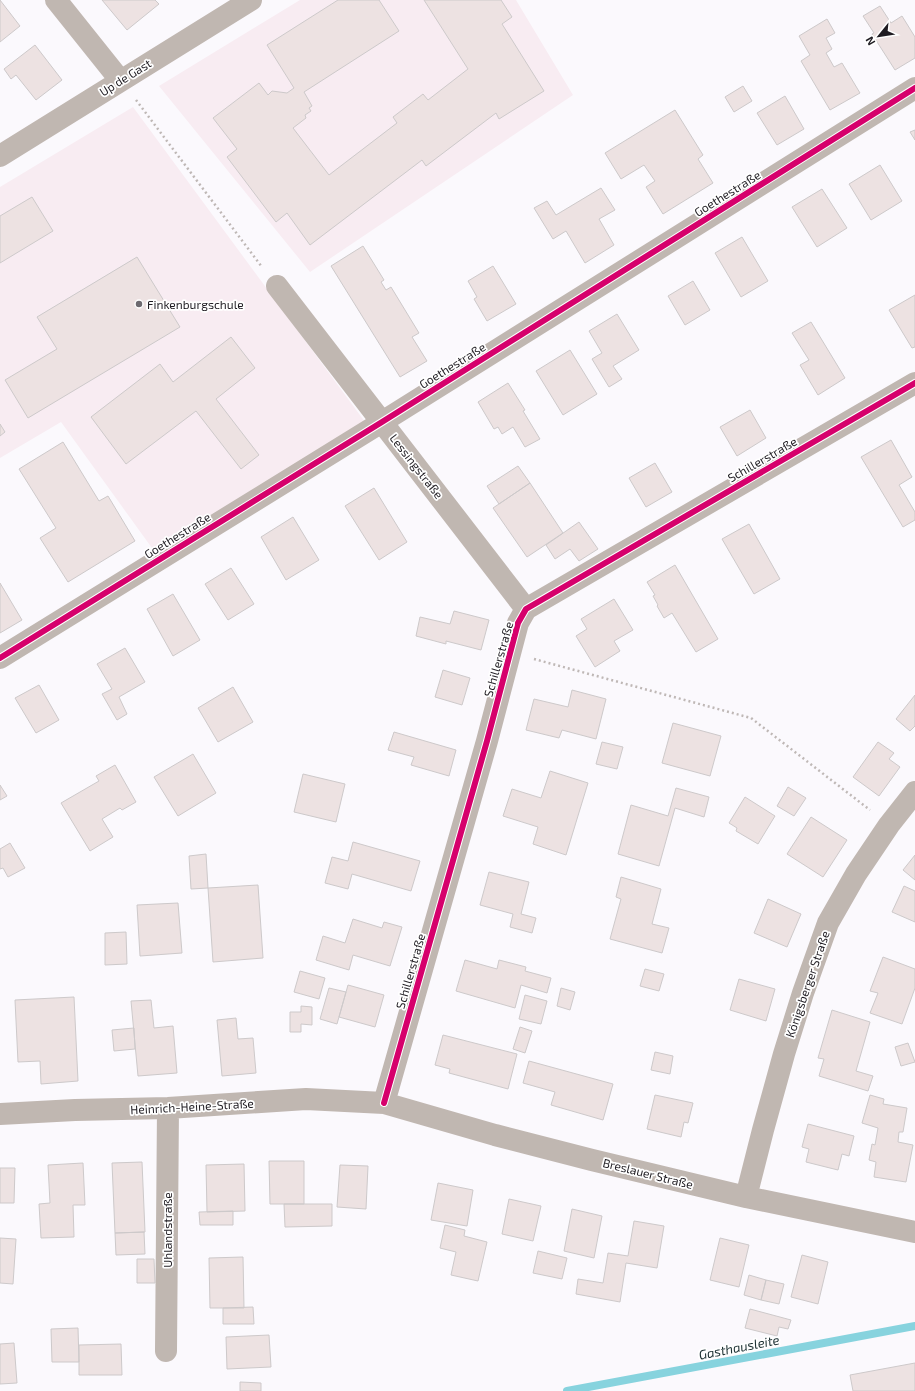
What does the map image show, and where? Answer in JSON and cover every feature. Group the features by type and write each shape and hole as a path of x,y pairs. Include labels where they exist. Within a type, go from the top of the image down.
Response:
{"street":[{"path":"56,0 120,80"},
{"name":"Up de Gast","path":"0,156 120,80 251,0"},
{"name":"Goethestraße","path":"0,658 382,422 915,88"},
{"name":"Lessingstraße","path":"277,286 526,609"},
{"name":"Schillerstraße","path":"384,1103 485,749 518,623 526,609 915,383"},
{"name":"Königsberger Straße","path":"746,1197 763,1130 802,993 828,923 856,874 889,825 915,792"},
{"name":"Heinrich-Heine-Straße","path":"0,1114 75,1110 168,1108 306,1099 384,1103"},
{"name":"Breslauer Straße","path":"384,1103 502,1137 746,1197 915,1232"},
{"name":"Uhlandstraße","path":"166,1351 168,1108"}],"path":[{"path":"120,80 277,286"},
{"path":"510,653 750,718 889,825"}],"shaded area":[{"path":"300,0 516,0 573,95 310,272 159,86"},
{"name":"Finkenburgschule","path":"133,107 368,426 157,555 61,422 0,458 0,187"}],"building":[{"path":"0,0 20,26 0,42"},
{"path":"102,0 155,0 159,4 127,30"},
{"path":"338,0 379,0 399,31 304,92 312,106 309,108 311,111 305,115 306,118 293,128 329,175 397,123 393,117 423,94 428,100 468,69 424,0 501,0 512,17 502,24 544,91 499,119 496,113 426,166 422,160 310,245 287,213 276,222 227,157 237,149 213,118 259,83 268,95 272,91 287,93 294,88 267,45"},
{"path":"880,6 891,23 902,16 915,37 915,58 895,70 872,34 874,33 863,16"},
{"path":"827,19 835,33 826,38 832,49 826,53 834,67 842,63 860,93 830,110 801,61 810,55 799,36"},
{"path":"35,45 62,80 36,100 16,75 11,79 4,69"},
{"path":"743,86 752,101 734,112 725,97"},
{"path":"785,96 804,129 777,145 757,113"},
{"path":"675,110 703,155 698,159 713,183 663,214 646,187 655,181 644,165 621,179 605,153"},
{"path":"915,130 915,140 910,132"},
{"path":"880,165 902,201 871,220 849,184"},
{"path":"601,188 615,210 599,219 614,245 585,263 566,231 553,239 534,208 547,201 556,215"},
{"path":"822,189 847,228 817,247 792,207"},
{"path":"32,197 53,231 0,263 0,216"},
{"path":"742,237 768,281 741,297 715,253"},
{"path":"363,246 384,280 381,282 386,290 391,287 419,333 412,337 427,361 400,377 331,266"},
{"path":"137,257 180,327 28,418 5,380 57,349 37,317"},
{"path":"493,266 516,304 487,321 474,299 477,297 468,281"},
{"path":"693,281 710,310 685,325 668,296"},
{"path":"915,295 915,347 912,348 889,310"},
{"path":"617,314 639,350 613,366 622,379 609,387 592,359 602,353 589,331"},
{"path":"811,322 845,378 818,395 800,365 809,360 792,333"},
{"path":"231,337 255,368 216,399 259,455 241,469 196,411 126,464 91,417 160,364 173,382"},
{"path":"570,350 597,394 563,415 536,371"},
{"path":"508,383 525,410 523,411 540,439 525,447 513,427 502,434 498,427 494,429 478,402"},
{"path":"750,410 766,438 737,456 720,427"},
{"path":"0,424 5,432 0,436"},
{"path":"891,440 912,477 899,485 915,512 915,520 903,527 861,457"},
{"path":"63,442 99,501 108,496 135,541 68,582 40,538 56,528 19,469"},
{"path":"655,463 672,492 646,507 629,478"},
{"path":"518,466 530,483 499,504 487,486"},
{"path":"530,483 563,533 527,557 493,508"},
{"path":"374,488 407,542 379,560 345,506"},
{"path":"293,517 319,560 286,580 261,537"},
{"path":"579,522 598,549 579,561 570,549 555,559 546,545"},
{"path":"749,524 780,579 754,594 722,539"},
{"path":"675,565 718,639 696,652 672,613 664,618 653,596 655,595 647,582"},
{"path":"231,568 254,604 228,620 205,584"},
{"path":"0,583 22,620 0,633"},
{"path":"173,594 200,640 173,656 147,609"},
{"path":"614,599 633,630 614,641 620,651 595,667 576,636 587,629 581,619"},
{"path":"454,611 489,620 481,650 446,641 446,644 416,636 420,617 450,624"},
{"path":"125,648 145,682 119,697 127,714 117,720 102,694 112,689 97,664"},
{"path":"443,670 470,678 462,705 435,697"},
{"path":"39,685 59,720 36,733 15,698"},
{"path":"233,687 253,722 218,742 198,708"},
{"path":"572,690 606,699 596,739 562,730 559,738 526,730 534,699 568,707"},
{"path":"915,695 915,726 910,731 896,719"},
{"path":"673,723 721,736 710,776 662,763"},
{"path":"394,732 456,750 449,776 411,765 414,757 388,750"},
{"path":"602,742 623,747 617,769 596,764"},
{"path":"878,742 894,753 889,759 900,767 879,796 853,777"},
{"path":"193,754 216,793 178,816 154,777"},
{"path":"115,765 136,802 122,810 120,808 102,819 113,837 90,851 61,803 99,781 96,776"},
{"path":"550,771 588,783 566,855 533,844 538,827 503,816 512,789 541,798"},
{"path":"303,774 345,784 336,822 294,812"},
{"path":"0,785 7,796 0,800"},
{"path":"788,787 806,798 794,816 777,806"},
{"path":"676,788 709,797 704,817 675,808 659,866 618,854 631,805 668,816"},
{"path":"745,797 775,816 758,844 736,831 737,828 729,823"},
{"path":"811,817 847,840 823,877 787,854"},
{"path":"353,842 420,861 411,891 352,874 348,889 325,883 332,857 348,861"},
{"path":"10,843 25,868 8,877 3,868 0,869 0,849"},
{"path":"206,854 208,888 191,889 189,856"},
{"path":"915,855 915,880 903,870"},
{"path":"489,872 529,882 521,914 536,918 532,933 510,927 513,914 480,905"},
{"path":"621,877 661,889 652,924 669,928 662,953 610,939 621,899 616,897"},
{"path":"258,885 263,958 213,962 208,888"},
{"path":"904,886 915,891 915,922 892,912"},
{"path":"768,899 801,914 787,947 754,933"},
{"path":"178,903 182,953 140,956 137,905"},
{"path":"353,919 382,928 384,922 402,927 390,966 353,955 349,970 316,960 323,936 345,943"},
{"path":"126,932 127,964 105,965 105,933"},
{"path":"883,957 915,969 915,988 902,1024 870,1013 878,993 870,991"},
{"path":"465,960 497,969 499,960 526,967 525,971 551,978 547,993 521,985 515,1008 456,991"},
{"path":"645,969 664,974 659,991 640,986"},
{"path":"300,971 325,978 319,999 294,992"},
{"path":"739,979 775,989 766,1021 730,1010"},
{"path":"348,985 384,995 375,1027 339,1017"},
{"path":"329,988 346,992 337,1024 320,1019"},
{"path":"561,988 575,992 570,1010 557,1006"},
{"path":"525,995 547,1001 541,1024 519,1019"},
{"path":"74,997 78,1081 41,1084 40,1061 18,1062 15,1000"},
{"path":"151,1000 154,1028 173,1026 177,1073 138,1076 131,1001"},
{"path":"301,1006 312,1007 312,1025 301,1024 301,1032 290,1032 290,1012 301,1012"},
{"path":"832,1010 870,1022 856,1071 873,1076 868,1091 819,1076 824,1059 818,1058"},
{"path":"236,1018 238,1039 253,1038 256,1073 222,1076 217,1020"},
{"path":"520,1027 532,1031 525,1053 513,1049"},
{"path":"134,1028 135,1049 114,1051 112,1030"},
{"path":"443,1035 517,1054 508,1089 449,1073 450,1069 435,1065"},
{"path":"908,1043 915,1062 901,1066 895,1047"},
{"path":"655,1052 673,1056 670,1074 651,1070"},
{"path":"529,1061 613,1084 603,1120 551,1105 555,1092 523,1083"},
{"path":"655,1095 693,1103 688,1123 684,1122 681,1137 647,1129"},
{"path":"870,1095 884,1099 883,1104 907,1108 903,1132 899,1132 898,1142 913,1145 906,1182 874,1177 876,1162 869,1160 872,1144 875,1145 878,1128 862,1123"},
{"path":"808,1124 854,1136 849,1156 842,1154 838,1170 806,1162 809,1149 802,1147"},
{"path":"269,1161 304,1161 304,1204 270,1204"},
{"path":"142,1162 145,1232 115,1233 112,1163"},
{"path":"83,1163 85,1205 73,1205 74,1237 41,1238 39,1204 50,1203 48,1165"},
{"path":"244,1164 245,1211 207,1212 206,1165"},
{"path":"340,1165 368,1166 366,1209 337,1207"},
{"path":"0,1168 15,1168 14,1203 0,1203"},
{"path":"438,1183 473,1190 467,1226 431,1220"},
{"path":"509,1199 541,1206 533,1241 502,1234"},
{"path":"284,1204 332,1204 332,1226 285,1227"},
{"path":"572,1209 602,1216 594,1258 564,1251"},
{"path":"233,1211 233,1225 200,1225 199,1212"},
{"path":"634,1221 664,1226 657,1268 626,1263 620,1302 576,1294 578,1279 603,1283 608,1253 628,1256"},
{"path":"445,1225 465,1230 464,1236 487,1242 478,1281 451,1275 456,1252 440,1248"},
{"path":"144,1232 145,1254 116,1255 115,1233"},
{"path":"0,1238 16,1239 13,1284 0,1283"},
{"path":"720,1238 749,1245 739,1287 710,1280"},
{"path":"538,1251 567,1258 562,1279 533,1273"},
{"path":"802,1255 828,1262 818,1304 791,1297"},
{"path":"243,1257 244,1308 210,1308 209,1258"},
{"path":"137,1259 154,1259 155,1283 137,1283"},
{"path":"749,1275 766,1280 761,1300 744,1295"},
{"path":"766,1280 784,1284 779,1304 761,1300"},
{"path":"253,1307 254,1324 223,1324 223,1308"},
{"path":"750,1309 791,1320 788,1329 779,1327 777,1336 745,1328"},
{"path":"78,1328 79,1362 52,1362 51,1329"},
{"path":"269,1335 271,1367 227,1369 226,1337"},
{"path":"14,1343 17,1383 0,1384 0,1344"},
{"path":"121,1344 122,1375 79,1375 79,1345"},
{"path":"915,1363 915,1391 853,1391 850,1375"},
{"path":"240,1382 261,1383 261,1391 240,1391"}],"waterway":[{"name":"Gasthausleite","path":"567,1391 915,1326"}],"cycle path":[{"path":"0,658 382,422 915,88"},
{"path":"384,1103 487,741 518,623 526,609 915,383"}],"place":[{"name":"Finkenburgschule","path":"139,304"}]}
